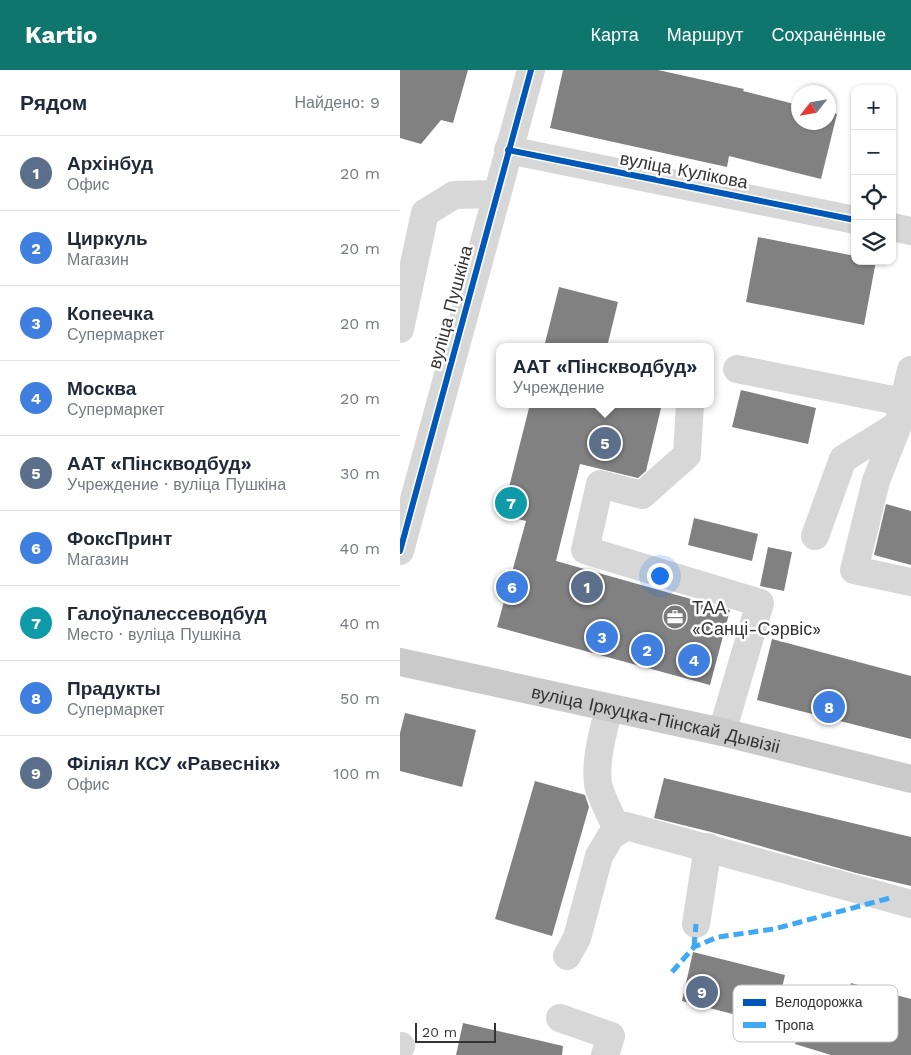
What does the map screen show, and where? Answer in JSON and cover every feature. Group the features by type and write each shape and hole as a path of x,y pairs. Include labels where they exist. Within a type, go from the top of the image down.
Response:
{"main road":[{"name":"вуліца Іркуцка-Пінскай Дывізіі","path":"400,662 722,732 911,779"}],"street":[{"name":"вуліца Пушкіна","path":"400,551 530,70"},
{"name":"вуліца Кулікова","path":"508,150 851,219"},
{"path":"400,329 425,213 454,194 496,194"},
{"path":"896,228 911,231"},
{"path":"736,369 901,414"},
{"path":"911,370 901,414 876,480 854,570 911,582"},
{"path":"690,408 687,455 642,495 600,484 585,550 760,603 722,732"},
{"path":"815,536 843,459 901,414"},
{"path":"609,708 597,768 599,786 618,831"},
{"path":"567,956 577,938 599,856 611,836 626,826 911,904"},
{"path":"696,924 708,847"},
{"path":"560,1018 611,1036 605,1055"}],"building":[{"path":"400,70 468,70 453,123 441,120 421,144 400,138"},
{"path":"563,70 658,70 744,89 743,91 791,103 791,130 833,130 821,179 729,156 727,167 550,128"},
{"path":"758,237 851,255 851,265 875,265 864,325 746,302"},
{"path":"559,287 618,302 608,343 545,343"},
{"path":"741,390 816,408 808,444 732,427"},
{"path":"529,408 661,408 646,471 638,478 580,464 556,561 730,610 710,685 497,627 526,521 502,515"},
{"path":"886,504 911,511 911,565 874,555"},
{"path":"694,518 758,534 752,561 688,545"},
{"path":"768,547 792,552 784,591 760,586"},
{"path":"772,639 911,676 911,739 757,700"},
{"path":"405,713 476,730 462,787 400,771 400,733"},
{"path":"664,778 911,837 911,886 856,873 654,818"},
{"path":"535,781 585,795 589,807 552,936 495,919"},
{"path":"693,952 785,975 783,985 733,985 733,1014 682,1001"},
{"path":"898,996 911,999 911,1055 831,1055 795,1044 796,1042 898,1042"},
{"path":"463,1023 563,1046 562,1055 456,1055"}],"marked path":[{"path":"672,972 694,947 718,937 774,929 890,898"},
{"path":"694,947 696,924"}],"cycle path":[{"path":"400,551 531,70"},
{"path":"508,150 851,219"}],"place":[{"name":"ААТ «Пінскводбуд»","path":"605,443"},
{"name":"Галоўпалессеводбуд","path":"511,503"},
{"name":"ФоксПринт","path":"512,587"},
{"name":"Архінбуд","path":"587,587"},
{"name":"ТАА «Санці-Сэрвіс»","path":"675,617"},
{"name":"Копеечка","path":"602,637"},
{"name":"Циркуль","path":"647,650"},
{"name":"Москва","path":"694,660"},
{"name":"Прадукты","path":"829,707"},
{"name":"Філіял КСУ «Равеснік»","path":"702,992"}]}
